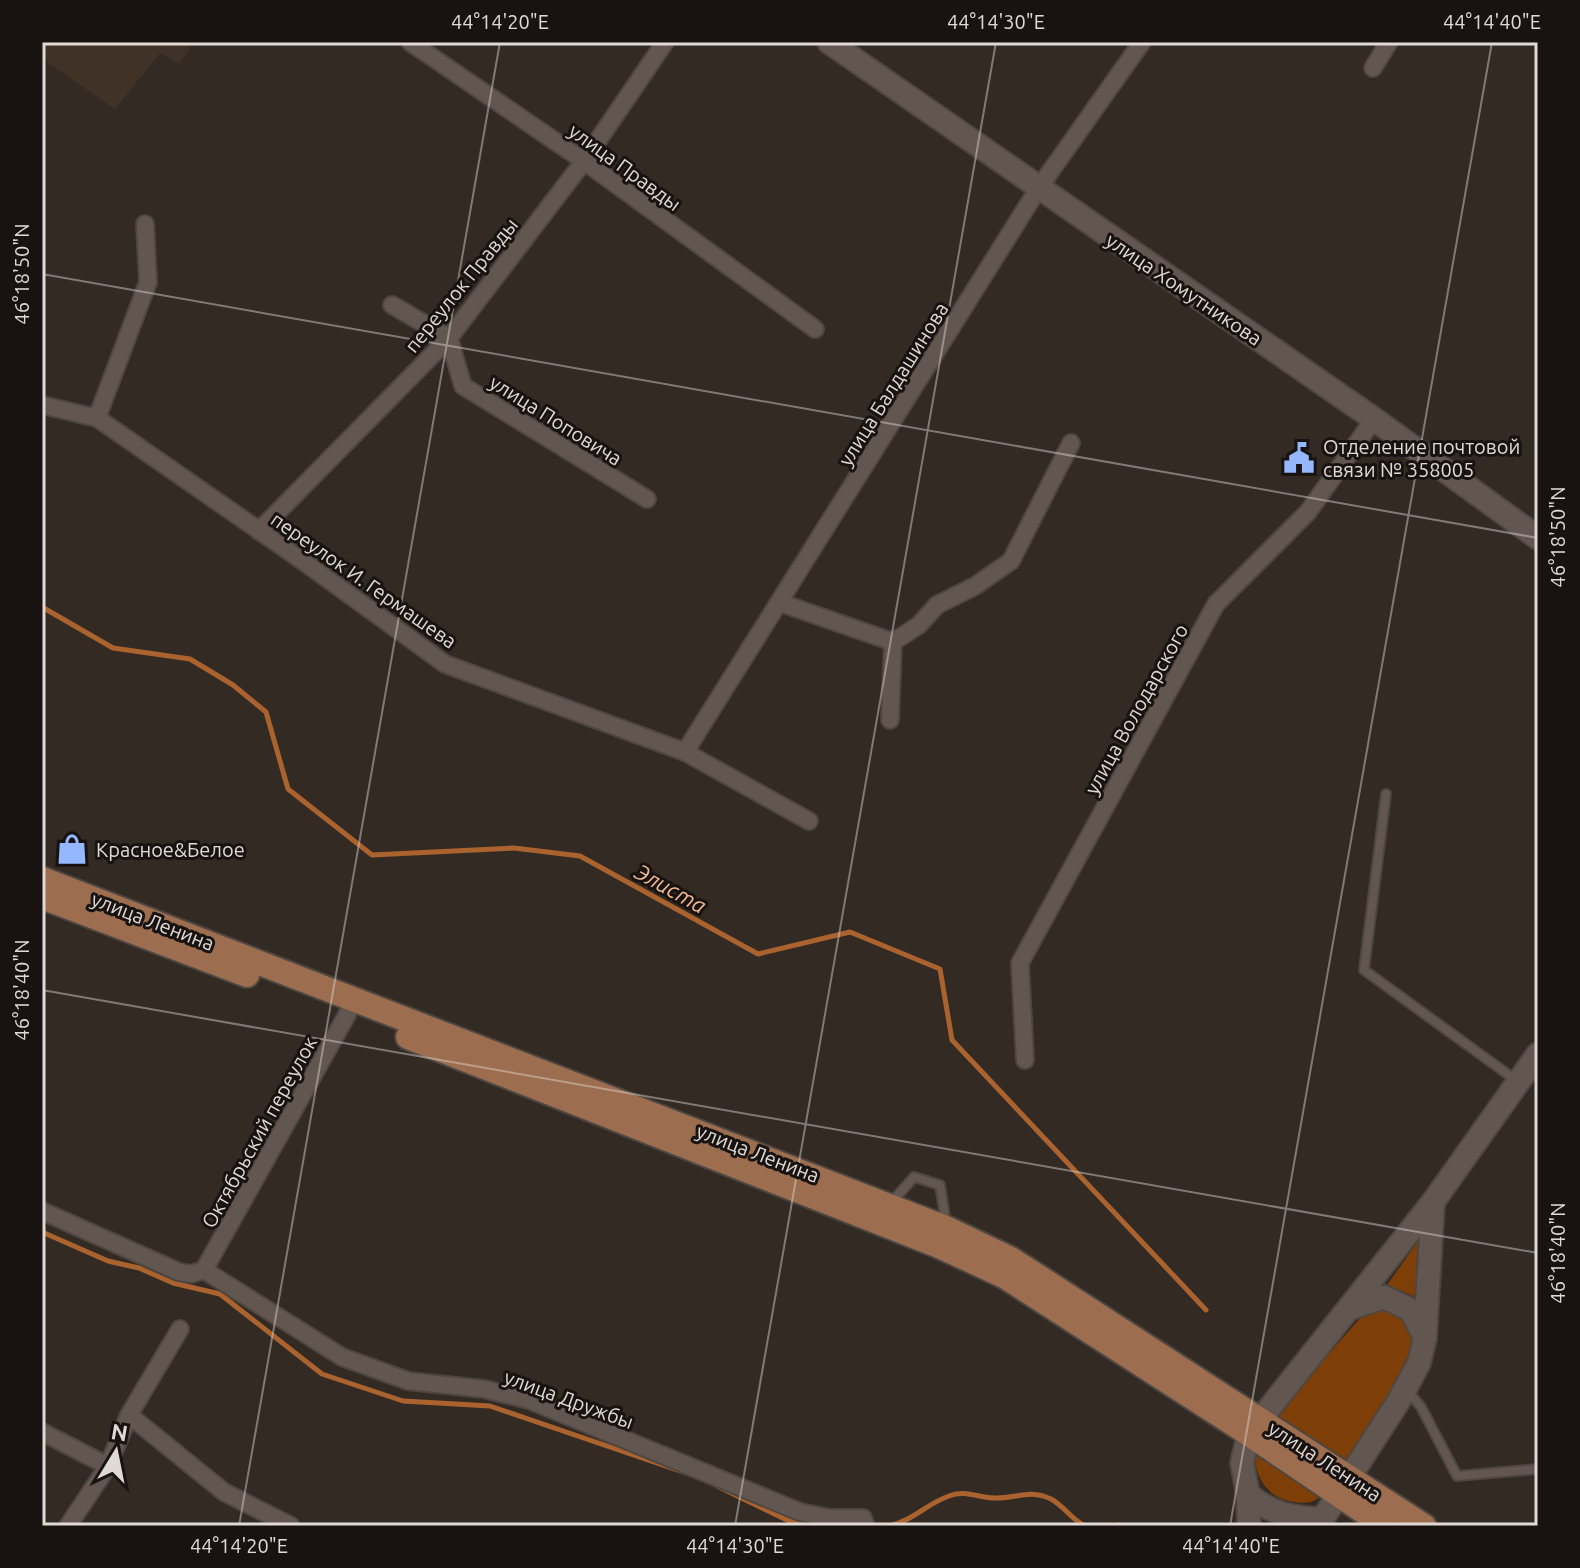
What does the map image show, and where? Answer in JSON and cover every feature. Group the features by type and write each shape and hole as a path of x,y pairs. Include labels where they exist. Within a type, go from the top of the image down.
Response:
{"main road":[{"name":"улица Ленина","path":"42,879 946,1228 1011,1259 1345,1486 1424,1526"},
{"name":"улица Ленина","path":"42,897 348,1013 952,1252 1004,1276 1254,1426"},
{"name":"улица Ленина","path":"1345,1486 1385,1526"}],"street":[{"name":"улица Правды","path":"410,42 584,161 815,329"},
{"name":"переулок Правды","path":"259,531 449,338 584,161 665,42"},
{"name":"улица Хомутникова","path":"829,42 1374,419 1538,538"},
{"name":"улица Балдашинова","path":"685,752 1038,189 1142,42"},
{"path":"1373,68 1389,42"},
{"path":"97,418 148,282 145,224"},
{"path":"392,305 449,338"},
{"name":"улица Поповича","path":"449,338 463,386 647,499"},
{"name":"переулок И. Гермашева","path":"42,405 97,418 445,664 685,752 809,821"},
{"name":"улица Володарского","path":"1025,1060 1020,963 1216,604 1308,512 1374,419"},
{"path":"893,642 919,625 937,605 975,586 1011,561 1071,443"},
{"path":"781,603 893,642"},
{"path":"890,720 893,642"},
{"name":"Октябрьский переулок","path":"204,1270 348,1013"},
{"path":"1249,1526 1248,1494 1242,1463 1254,1426 1433,1202 1538,1054"},
{"path":"1248,1494 1263,1507 1293,1518 1320,1522 1345,1486 1419,1363 1425,1338 1433,1202"},
{"name":"улица Дружбы","path":"42,1211 179,1272 191,1274 204,1270 342,1357 408,1381 484,1389 529,1400 800,1512 829,1518 863,1518 865,1524"},
{"path":"1351,1308 1384,1297 1411,1310 1425,1338"},
{"path":"68,1526 108,1466 129,1415 180,1329"},
{"path":"129,1415 224,1492 291,1526"},
{"path":"42,1432 108,1466"}],"lane":[{"path":"1386,794 1364,970 1518,1082"},
{"path":"890,1204 914,1177 940,1185 946,1228"},
{"path":"1406,1388 1421,1407 1457,1476 1538,1469"}],"shaded area":[{"path":"42,42 194,42 179,64 160,53 115,109 42,59"},
{"path":"1421,1237 1418,1298 1387,1285"},
{"path":"1377,1310 1406,1320 1414,1333 1415,1349 1391,1394 1347,1462 1276,1414 1362,1316"},
{"path":"1255,1446 1323,1494 1313,1501 1302,1503 1275,1495 1262,1483 1256,1466"}],"waterway":[{"name":"Элиста","path":"42,607 113,648 190,659 233,685 266,712 288,789 372,855 514,848 580,856 758,954 850,932 940,969 952,1040 1206,1310"},
{"path":"42,1232 108,1261 139,1268 173,1283 220,1294 322,1374 403,1401 490,1406 686,1473"},
{"path":"717,1486 789,1521 807,1526"},
{"path":"889,1526 955,1494 991,1498 1030,1494 1043,1496 1056,1502 1085,1526"},
{"path":"1115,1526 1119,1525"}],"place":[{"name":"Отделение почтовой связи № 358005","path":"1299,458"},
{"name":"Красное&Белое","path":"72,849"}]}
